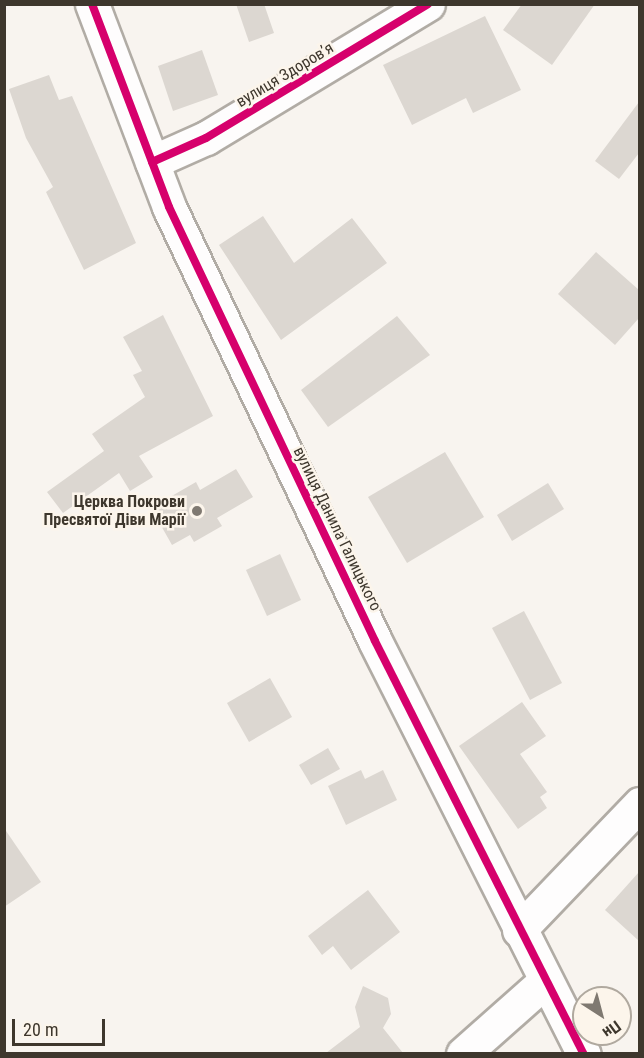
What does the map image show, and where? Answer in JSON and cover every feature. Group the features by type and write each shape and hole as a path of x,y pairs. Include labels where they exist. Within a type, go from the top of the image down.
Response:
{"street":[{"name":"вулиця Данила Галицького","path":"92,4 152,162 320,526 544,982 584,1053"},
{"name":"вулиця Здоровʼя","path":"152,162 206,138 428,4"},
{"path":"519,930 639,804"},
{"path":"463,1053 544,982"}],"building":[{"path":"236,4 264,4 274,33 249,42"},
{"path":"522,4 595,4 552,65 503,30"},
{"path":"485,16 521,90 473,113 466,98 412,125 383,65"},
{"path":"202,50 218,95 173,111 158,66"},
{"path":"49,75 59,100 72,96 136,243 84,270 46,192 53,187 26,138 9,89"},
{"path":"639,102 639,153 619,179 595,161"},
{"path":"263,216 294,263 352,218 387,263 281,340 219,245"},
{"path":"596,252 639,290 639,318 615,345 558,294"},
{"path":"163,315 213,416 139,456 153,477 130,491 119,473 63,513 47,492 104,451 92,434 145,397 133,375 142,371 123,337"},
{"path":"397,316 430,355 328,427 301,390"},
{"path":"445,452 484,517 407,563 368,497"},
{"name":"Церква Покрови Пресвятої Діви Марії","path":"236,469 253,497 217,518 222,526 194,542 190,535 172,545 151,508 196,482 200,490"},
{"path":"548,483 564,509 512,541 497,515"},
{"path":"280,554 301,600 267,616 246,570"},
{"path":"524,611 562,683 530,700 492,628"},
{"path":"270,678 292,717 249,742 227,703"},
{"path":"522,702 546,736 520,754 547,792 540,797 547,808 518,829 459,746"},
{"path":"328,748 340,769 311,785 299,765"},
{"path":"361,770 365,779 383,770 397,800 346,825 328,786"},
{"path":"4,828 41,882 4,907"},
{"path":"639,872 639,941 605,910"},
{"path":"368,890 400,932 351,970 333,946 322,955 308,936"},
{"path":"363,986 388,998 391,1014 383,1028 403,1053 326,1053 360,1027 355,1007"}],"cycle path":[{"path":"92,4 169,207 375,641 584,1054"},
{"path":"152,162 206,138 428,4"}],"place":[{"name":"Церква Покрови Пресвятої Діви Марії","path":"197,511"}]}
